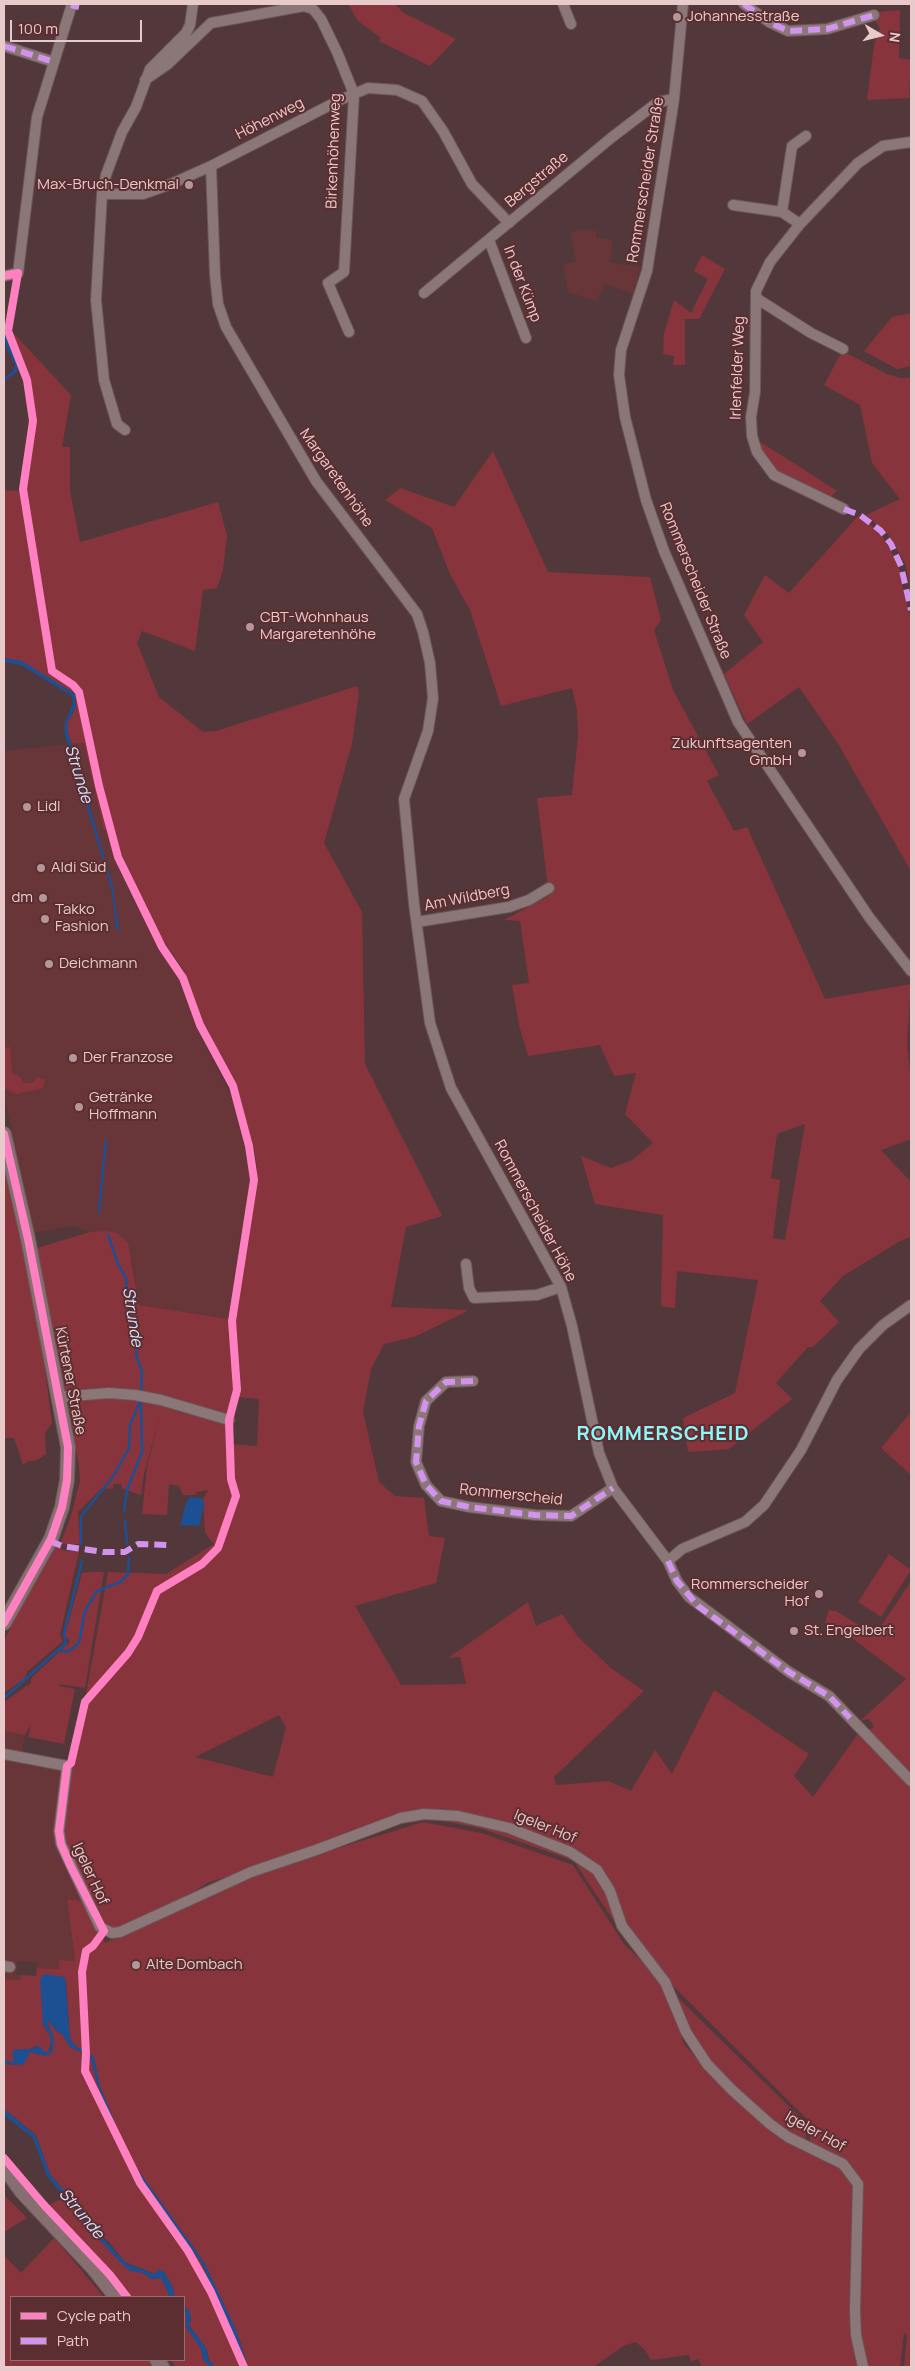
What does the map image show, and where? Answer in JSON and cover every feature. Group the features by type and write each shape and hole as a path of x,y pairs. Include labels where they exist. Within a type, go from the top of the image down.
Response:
{"main road":[{"name":"Kürtener Straße","path":"4,1134 28,1239 60,1397 68,1447 67,1480 62,1506 50,1541 4,1623"},
{"path":"4,2167 22,2192 94,2269 115,2296"}],"street":[{"path":"4,276 18,274 33,141 39,110 72,4"},
{"path":"125,430 117,424 104,380 96,300 102,194 106,175 122,132 136,107 150,69 186,32 190,25 193,4"},
{"path":"563,4 571,24"},
{"name":"Rommerscheider Straße","path":"682,4 681,36 674,100 647,270 621,350 619,375 624,417 638,472 669,565 738,722 869,917 911,971"},
{"path":"744,4 769,22 788,31 827,29 874,15"},
{"name":"Birkenhöhenweg","path":"145,80 168,64 211,23 308,6 321,19 354,94 344,272 328,283 350,332"},
{"path":"4,46 54,62"},
{"name":"Höhenweg","path":"102,194 143,194 211,166 368,88 398,90 422,101 444,131 472,184 509,223"},
{"name":"Bergstraße","path":"424,293 658,102 674,100"},
{"path":"782,212 792,146 806,136"},
{"name":"Irlenfelder Weg","path":"844,509 774,475 758,452 752,436 751,417 754,392 756,291 770,262 800,224 858,163 883,146 911,142"},
{"name":"Margaretenhöhe","path":"211,166 214,275 218,304 226,327 316,481 417,614 423,632 430,663 433,698 428,732 404,799"},
{"path":"733,205 782,212 800,224"},
{"name":"In der Kümp","path":"489,240 526,338"},
{"name":"Irlenfelder Weg","path":"756,298 811,333 843,349"},
{"name":"Rommerscheider Höhe","path":"404,799 430,1023 451,1088 561,1287 572,1326 599,1453 613,1488 668,1561 677,1581 698,1606 789,1672 829,1696 877,1743 911,1781"},
{"name":"Am Wildberg","path":"417,922 509,907 529,900 549,888"},
{"path":"466,1264 469,1288 474,1298 537,1295 561,1287"},
{"path":"668,1561 682,1549 745,1522 764,1505 801,1450 838,1380 859,1349 883,1326 911,1305"},
{"name":"Rommerscheid","path":"473,1382 446,1382 426,1401 419,1426 416,1462 426,1485 441,1501 468,1507 535,1515 571,1516 613,1488"},
{"path":"60,1397 109,1393 135,1395 161,1400 229,1420"},
{"name":"Igeler Hof","path":"4,1754 67,1766 59,1831 61,1844 100,1927 112,1934 251,1872 401,1818 424,1814 458,1816 509,1828 570,1852 597,1870 610,1891 622,1926 665,1982 686,2032 707,2064 732,2090 770,2124 788,2137 843,2164 858,2184 855,2311 856,2335 863,2367"}],"shaded area":[{"path":"348,4 395,4 404,13 456,39 430,66 379,41 381,38 358,21"},
{"path":"900,10 899,58 911,60 909,98 867,100 874,45 880,28 872,16 879,12"},
{"path":"584,229 596,231 596,238 613,240 610,262 640,267 633,294 604,284 597,302 568,292 563,265 576,262 570,232"},
{"path":"702,255 725,269 699,319 685,319 685,365 673,365 674,356 663,354 664,333 674,300 691,313 708,279 694,271"},
{"path":"911,313 911,366 897,369 864,351 892,317"},
{"path":"6,325 71,395 62,447 70,447 70,491 80,542 218,502 227,536 223,570 217,588 203,590 195,651 142,631 137,643 159,697 203,732 216,731 357,686 359,693 352,744 324,843 362,912 365,1064 442,1216 406,1227 391,1307 467,1310 414,1337 384,1344 371,1369 363,1412 379,1482 395,1496 424,1498 429,1536 445,1538 436,1583 355,1606 401,1685 466,1684 460,1657 448,1658 528,1602 536,1626 562,1614 579,1638 611,1668 644,1691 554,1777 556,1785 608,1781 631,1791 655,1750 672,1774 714,1690 809,1754 794,1776 813,1797 860,1731 911,1783 911,2367 904,2367 907,2335 904,2333 900,2367 865,2367 860,2349 860,2180 810,2146 810,2122 668,1981 630,1937 614,1890 602,1869 569,1854 601,1876 627,1941 574,1861 483,1829 406,1813 308,1850 207,1883 175,1904 120,1930 104,1928 61,1833 108,1572 166,1574 214,1544 205,1533 203,1499 208,1490 197,1492 195,1495 183,1495 179,1486 169,1484 167,1515 142,1514 147,1467 161,1412 144,1474 141,1495 122,1488 121,1484 113,1484 113,1489 102,1488 78,1512 80,1544 62,1544 61,1542 71,1516 80,1481 79,1465 37,1248 90,1232 105,1231 117,1233 128,1243 139,1305 229,1319 257,1168 254,1149 249,1149 237,1103 204,1037 207,1031 201,1027 184,971 151,922 111,829 104,830 84,743 72,744 68,733 67,724 76,707 75,694 22,662 4,658 4,490 21,491 38,587 48,661 42,585 24,488 33,429 30,382 24,366 18,367 4,332 4,326","holes":["237,1397 259,1399 257,1446 232,1444","279,1715 286,1727 273,1777 195,1757"]},
{"path":"842,351 887,374 900,378 911,378 911,591 905,563 888,534 866,515 900,499 872,463 860,405 824,385"},
{"path":"757,440 837,491 829,498 774,472 764,457"},
{"path":"493,451 548,572 650,577 661,620 654,630 673,690 719,775 707,781 734,831 747,827 825,999 911,984 907,1042 911,1082 911,1139 881,1150 911,1182 911,1237 900,1241 843,1276 820,1301 839,1322 813,1347 808,1347 776,1383 792,1399 729,1449 688,1452 683,1418 735,1393 758,1280 677,1271 675,1308 661,1306 663,1215 595,1204 581,1156 611,1168 632,1160 653,1143 625,1114 636,1073 614,1076 600,1045 528,1056 519,1025 512,985 529,983 520,921 504,920 549,896 537,798 572,795 578,736 577,710 572,688 501,706 470,610 450,574 432,528 385,500 400,488 454,507","holes":["805,1124 785,1240 773,1238 780,1180 771,1178 777,1134"]},
{"path":"858,516 879,531 892,553 900,571 911,620 911,871 837,742 799,687 747,724 724,674 763,642 744,615 765,575 789,593"},
{"path":"84,743 104,830 109,829 139,910 169,950 182,972 202,1038 235,1104 247,1149 254,1149 257,1168 239,1242 230,1319 139,1305 132,1261 105,1231 90,1232 73,1226 33,1233 4,1094 4,751 68,744 109,880 119,930 113,886 72,744"},
{"path":"10,1047 12,1073 20,1077 24,1083 33,1083 37,1077 45,1080 43,1088 17,1094 4,1088 4,1048"},
{"path":"4,1157 37,1309 52,1423 45,1433 46,1454 37,1460 26,1462 23,1465 14,1438 4,1438"},
{"path":"911,1412 911,1475 881,1448"},
{"path":"51,1545 66,1551 79,1551 60,1635 63,1641 28,1671 24,1679 4,1693 4,1641"},
{"path":"889,1554 911,1570 881,1617 858,1602"},
{"path":"104,1572 85,1688 60,1684 59,1686 75,1689 64,1744 28,1737 31,1723 25,1735 4,1731 4,1702 31,1683 31,1678 70,1642 65,1635 82,1573"},
{"path":"911,1581 911,1778 868,1730 874,1727 869,1719 860,1721 906,1679 844,1632 825,1623 829,1610 836,1611 875,1635"},
{"path":"4,1731 25,1735 22,1752 70,1762 57,1834 86,1903 67,1899 75,1962 59,1961 60,1969 37,1968 38,1962 18,1961 16,1974 21,1975 20,1980 4,1979"},
{"path":"423,1822 481,1833 573,1865 624,1944 664,1983 684,2044 729,2095 778,2136 839,2166 855,2186 860,2367 701,2367 699,2359 691,2361 689,2355 651,2360 645,2350 636,2342 625,2345 593,2367 248,2367 240,2341 204,2262 140,2173 124,2145 100,2086 93,2057 74,2045 70,2038 66,1980 43,2025 52,2039 48,2052 43,2052 42,2048 36,2046 30,2049 14,2050 13,2063 4,2061 4,1979 20,1980 21,1975 36,1976 37,1968 59,1969 59,1960 75,1961 67,1899 86,1902 59,1855 59,1838 105,1943 177,1908 257,1873"},
{"path":"674,1994 806,2123 806,2143 791,2138 734,2089 690,2039"},
{"path":"47,2021 53,2024 55,2030 63,2035 70,2047 90,2056 96,2080 122,2147 142,2182 201,2262 246,2367 214,2367 210,2362 206,2348 189,2325 191,2319 188,2309 185,2307 185,2296 174,2296 173,2288 164,2272 155,2274 125,2262 109,2242 98,2233 85,2215 82,2207 73,2202 50,2174 36,2135 4,2109 4,2067 6,2063 13,2065 22,2063 30,2052 46,2056 53,2052 51,2033"},
{"path":"4,2195 27,2218 4,2232"},
{"path":"65,2197 69,2203 77,2207 82,2220 90,2230 131,2271 141,2272 152,2279 161,2278 170,2296 129,2296 111,2272 49,2205"},
{"path":"54,2238 103,2296 10,2296 10,2361 149,2361 152,2367 4,2367 4,2255 21,2273"},
{"path":"185,2311 186,2327 201,2349 204,2362 210,2367 176,2367 172,2361 185,2361"}],"water":[{"path":"4,332 18,367 17,372 4,381 4,378 13,371 15,365 6,347"},
{"path":"4,658 22,661 75,694 76,707 67,724 68,733 113,886 119,930 116,930 109,880 65,735 64,726 73,703 72,696 21,665 4,662"},
{"path":"190,1497 203,1499 204,1505 199,1526 180,1525 186,1503"},
{"path":"44,1974 65,1977 70,2038 74,2045 94,2057 100,2086 124,2145 140,2173 204,2262 236,2330 248,2367 246,2367 201,2262 142,2182 122,2147 96,2080 90,2056 70,2047 63,2035 55,2030 50,2022 47,2021 54,2038 53,2052 46,2056 30,2052 24,2064 13,2065 8,2063 4,2067 5,2060 13,2063 13,2050 30,2049 39,2046 46,2053 51,2049 50,2035 43,2025 40,1980"},
{"path":"4,2109 36,2136 50,2174 73,2202 82,2207 85,2215 98,2233 127,2264 155,2274 159,2269 164,2272 173,2288 174,2296 170,2296 161,2278 152,2279 143,2273 131,2271 125,2267 90,2230 82,2220 77,2207 69,2203 47,2176 33,2138 4,2115"},
{"path":"185,2307 191,2316 189,2325 206,2348 209,2362 212,2362 214,2367 210,2367 204,2362 201,2349 186,2327"}],"waterway":[{"name":"Strunde","path":"99,1212 106,1140"},
{"name":"Strunde","path":"108,1235 118,1264 126,1278 128,1309 138,1341 136,1355 142,1371 141,1394"},
{"name":"Strunde","path":"81,1544 81,1516 113,1477 129,1448 130,1425 141,1399"},
{"name":"Strunde","path":"124,1511 127,1490 142,1452 141,1405"},
{"name":"Strunde","path":"125,1520 127,1544"},
{"name":"Strunde","path":"58,1650 68,1652 79,1643 85,1611 97,1591 120,1582 128,1574 129,1558"},
{"name":"Strunde","path":"4,1698 66,1643 64,1634 82,1561"}],"marked path":[{"path":"744,4 769,22 788,31 827,29 874,15"},
{"path":"71,5 79,7"},
{"path":"4,46 54,62"},
{"path":"844,509 860,515 881,531 891,544 901,566 911,610"},
{"path":"473,1381 446,1382 426,1401 419,1426 416,1462 426,1485 441,1501 469,1507 535,1515 571,1516 613,1488"},
{"path":"50,1541 62,1546 103,1552 125,1552 138,1544 168,1545"},
{"path":"668,1561 677,1581 698,1606 789,1672 829,1696 850,1718"}],"cycle path":[{"path":"4,276 18,273 8,331 27,380 33,421 23,489 52,671 73,685 79,692 99,786 118,857 162,947 183,978 200,1025 233,1086 249,1146 254,1180 232,1321 237,1390 229,1420 231,1479 236,1496 218,1548 202,1564 157,1591 138,1637 128,1653 85,1702 71,1763 67,1766 59,1831 61,1844 71,1867 104,1931 93,1946 86,1951 82,1972 86,2054 85,2071 140,2183 188,2251 211,2292 244,2367"},
{"path":"4,1134 28,1239 68,1447 67,1480 62,1507 51,1539 4,1623"},
{"path":"4,2158 44,2205 110,2275 126,2296"}],"place":[{"name":"Johannesstraße","path":"677,17"},
{"name":"Max-Bruch-Denkmal","path":"189,185"},
{"name":"CBT-Wohnhaus Margaretenhöhe","path":"250,627"},
{"name":"Zukunftsagenten GmbH","path":"802,753"},
{"name":"Lidl","path":"27,807"},
{"name":"Aldi Süd","path":"41,868"},
{"name":"dm","path":"43,898"},
{"name":"Takko Fashion","path":"45,919"},
{"name":"Deichmann","path":"49,964"},
{"name":"Der Franzose","path":"73,1058"},
{"name":"Getränke Hoffmann","path":"79,1107"},
{"name":"Rommerscheider Hof","path":"819,1594"},
{"name":"St. Engelbert","path":"794,1631"},
{"name":"Alte Dombach","path":"136,1965"}],"district":[{"name":"ROMMERSCHEID","path":"663,1434"}]}
